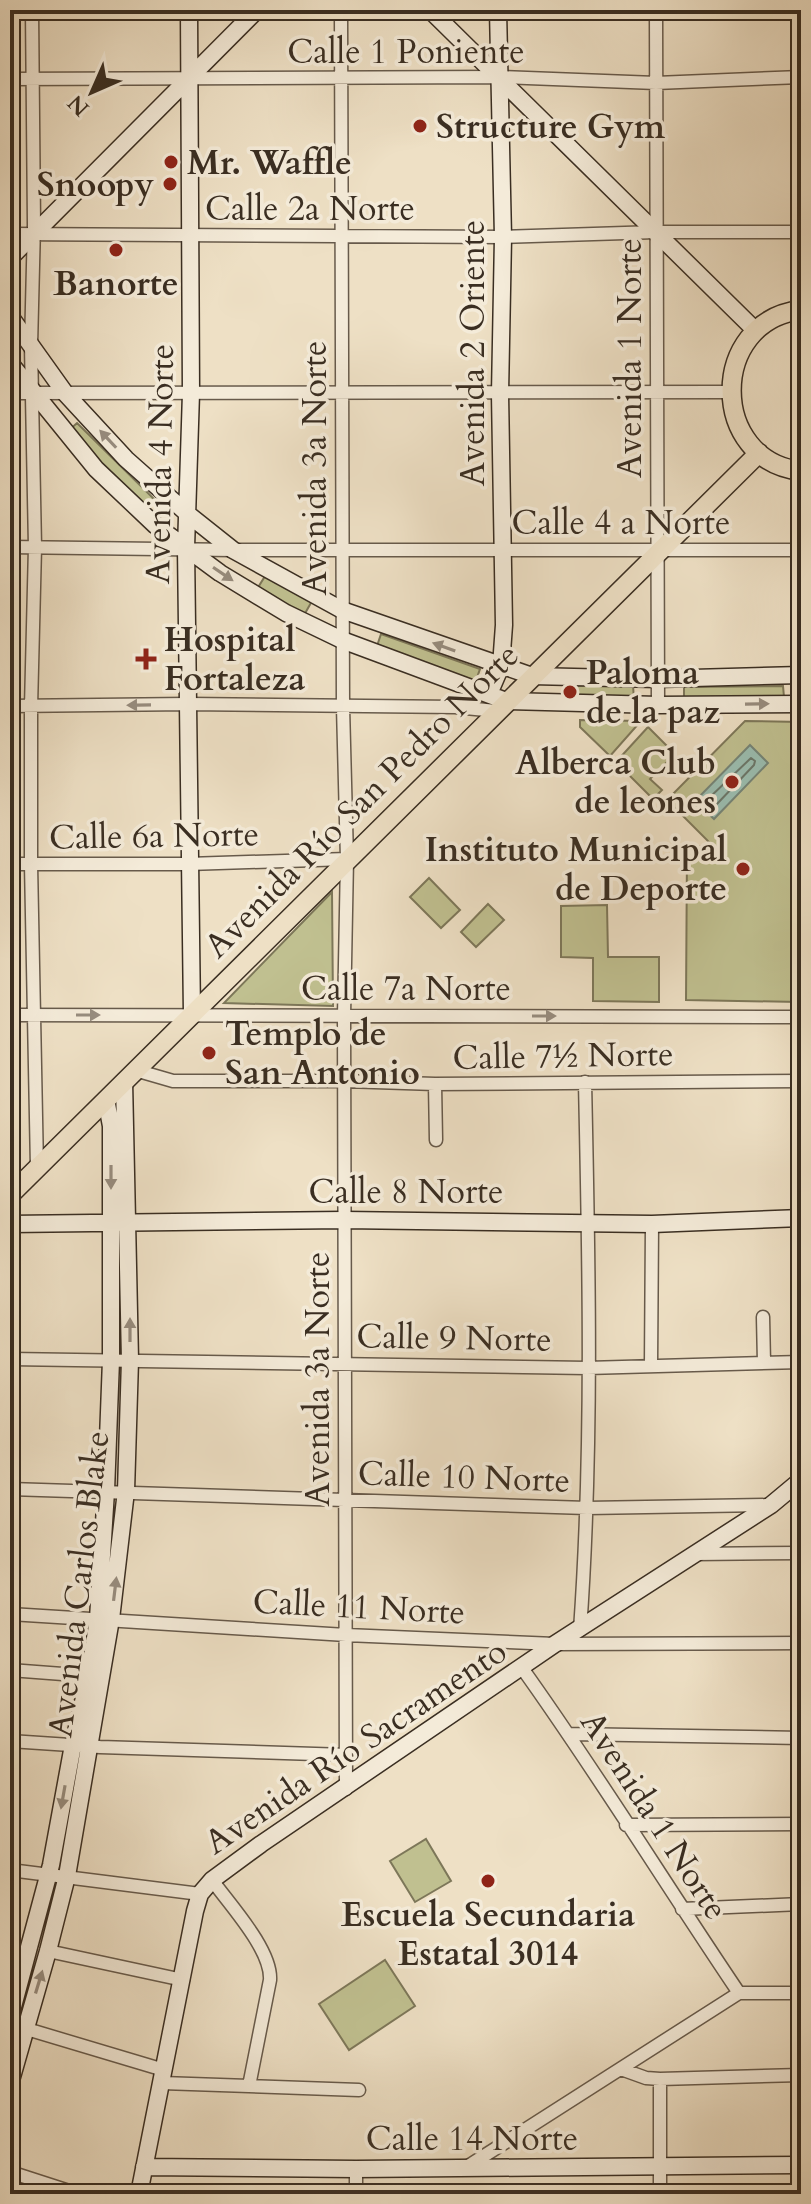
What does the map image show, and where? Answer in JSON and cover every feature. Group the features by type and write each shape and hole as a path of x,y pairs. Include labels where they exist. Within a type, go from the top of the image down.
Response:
{"main road":[{"path":"801,310 773,318 756,331 737,359 730,392 734,415 744,435 759,453 776,464 801,471"},
{"name":"Avenida Río San Pedro Norte","path":"10,1195 24,1176 130,1076 347,859 497,702 532,676 759,453"}],"street":[{"path":"24,1176 36,1015 31,864 35,547 31,346 34,234 32,10"},
{"name":"Avenida 4 Norte","path":"189,10 191,393 186,548 192,1014"},
{"path":"10,258 257,10"},
{"name":"Avenida 3a Norte","path":"341,10 342,640 347,859 344,1016 346,1789"},
{"path":"430,10 756,331"},
{"name":"Avenida 2 Oriente","path":"497,702 504,625 500,394 503,237 498,10"},
{"name":"Avenida 1 Norte","path":"656,10 658,705"},
{"name":"Calle 1 Poniente","path":"10,79 499,77 656,83 801,77"},
{"name":"Calle 2a Norte","path":"10,234 503,237 656,232 801,232"},
{"path":"10,316 65,393 126,459 189,515 233,550 342,610 532,676 657,679 801,675"},
{"path":"10,363 96,469 155,525 220,573 286,613 342,640 497,702"},
{"path":"10,393 730,392"},
{"name":"Calle 4 a Norte","path":"10,547 801,550"},
{"path":"10,706 455,707 497,702 801,704"},
{"name":"Calle 6a Norte","path":"10,864 188,864 347,859"},
{"name":"Calle 7a Norte","path":"10,1015 801,1017"},
{"name":"Calle 7½ Norte","path":"130,1076 173,1081 435,1084 801,1081"},
{"name":"Avenida Carlos Blake","path":"10,2084 18,2027 48,1951 67,1876 90,1746 104,1619 126,1491 130,1360 130,1076"},
{"path":"580,1630 587,1508 585,1082"},
{"path":"435,1084 436,1140"},
{"name":"Avenida Carlos Blake","path":"10,2018 49,1874 73,1745 104,1619 111,1360 111,1126 106,1099"},
{"name":"Calle 8 Norte","path":"10,1224 344,1220 652,1224 801,1218"},
{"path":"651,1366 652,1224"},
{"path":"763,1317 764,1363"},
{"name":"Calle 9 Norte","path":"10,1359 587,1368 801,1362"},
{"name":"Avenida Río Sacramento","path":"139,2194 195,1911 200,1894 212,1880 555,1644 771,1505 801,1480"},
{"name":"Calle 10 Norte","path":"10,1489 587,1508 771,1505"},
{"path":"695,1554 801,1553"},
{"name":"Calle 11 Norte","path":"10,1614 346,1635 555,1644 801,1643"},
{"name":"Avenida 1 Norte","path":"522,1668 570,1734 626,1825 739,1993"},
{"path":"10,1670 89,1676"},
{"path":"570,1734 801,1738"},
{"path":"10,1741 346,1755"},
{"path":"626,1825 801,1824"},
{"path":"10,1870 200,1894"},
{"path":"212,1880 256,1941 270,1967 249,2086"},
{"path":"682,1909 801,1904"},
{"path":"48,1951 183,1980"},
{"path":"464,2168 739,1993 801,1993"},
{"path":"18,2027 163,2077 249,2086 359,2090"},
{"path":"621,2069 646,2078 660,2079 801,2075"},
{"path":"660,2079 660,2194"},
{"name":"Calle 14 Norte","path":"144,2167 356,2169 801,2165"},
{"path":"356,2169 356,2194"},
{"path":"10,2172 78,2194"}],"green space":[{"path":"77,423 155,500 146,509 68,431"},
{"path":"267,573 312,601 303,617 254,594"},
{"path":"381,634 480,669 475,683 375,652"},
{"path":"633,684 634,702 570,703 570,686"},
{"path":"783,686 784,697 684,698 684,687"},
{"path":"580,720 641,721 610,756 580,727"},
{"name":"Instituto Municipal de Deporte","path":"745,721 801,722 798,1002 686,1000 687,851 710,843 667,800"},
{"path":"648,727 675,754 650,779 662,790 653,799 616,762"},
{"path":"429,878 460,910 441,928 410,897"},
{"path":"332,892 333,1006 224,1003"},
{"path":"488,904 504,920 476,947 461,932"},
{"path":"607,905 608,957 659,957 659,1002 593,1001 593,958 561,957 561,906"},
{"path":"426,1839 451,1881 415,1902 390,1861"},
{"path":"385,1960 415,2006 349,2050 319,2004"}],"water":[{"name":"Alberca Club de leones","path":"750,745 768,763 714,819 695,801"}],"place":[{"name":"Structure Gym","path":"420,126"},
{"name":"Mr. Waffle","path":"171,162"},
{"name":"Snoopy","path":"170,184"},
{"name":"Banorte","path":"116,250"},
{"name":"Hospital Fortaleza","path":"146,659"},
{"name":"Paloma de la paz","path":"570,692"},
{"name":"Alberca Club de leones","path":"732,782"},
{"name":"Instituto Municipal de Deporte","path":"743,869"},
{"name":"Templo de San Antonio","path":"209,1053"},
{"name":"Escuela Secundaria Estatal 3014","path":"488,1881"}]}
